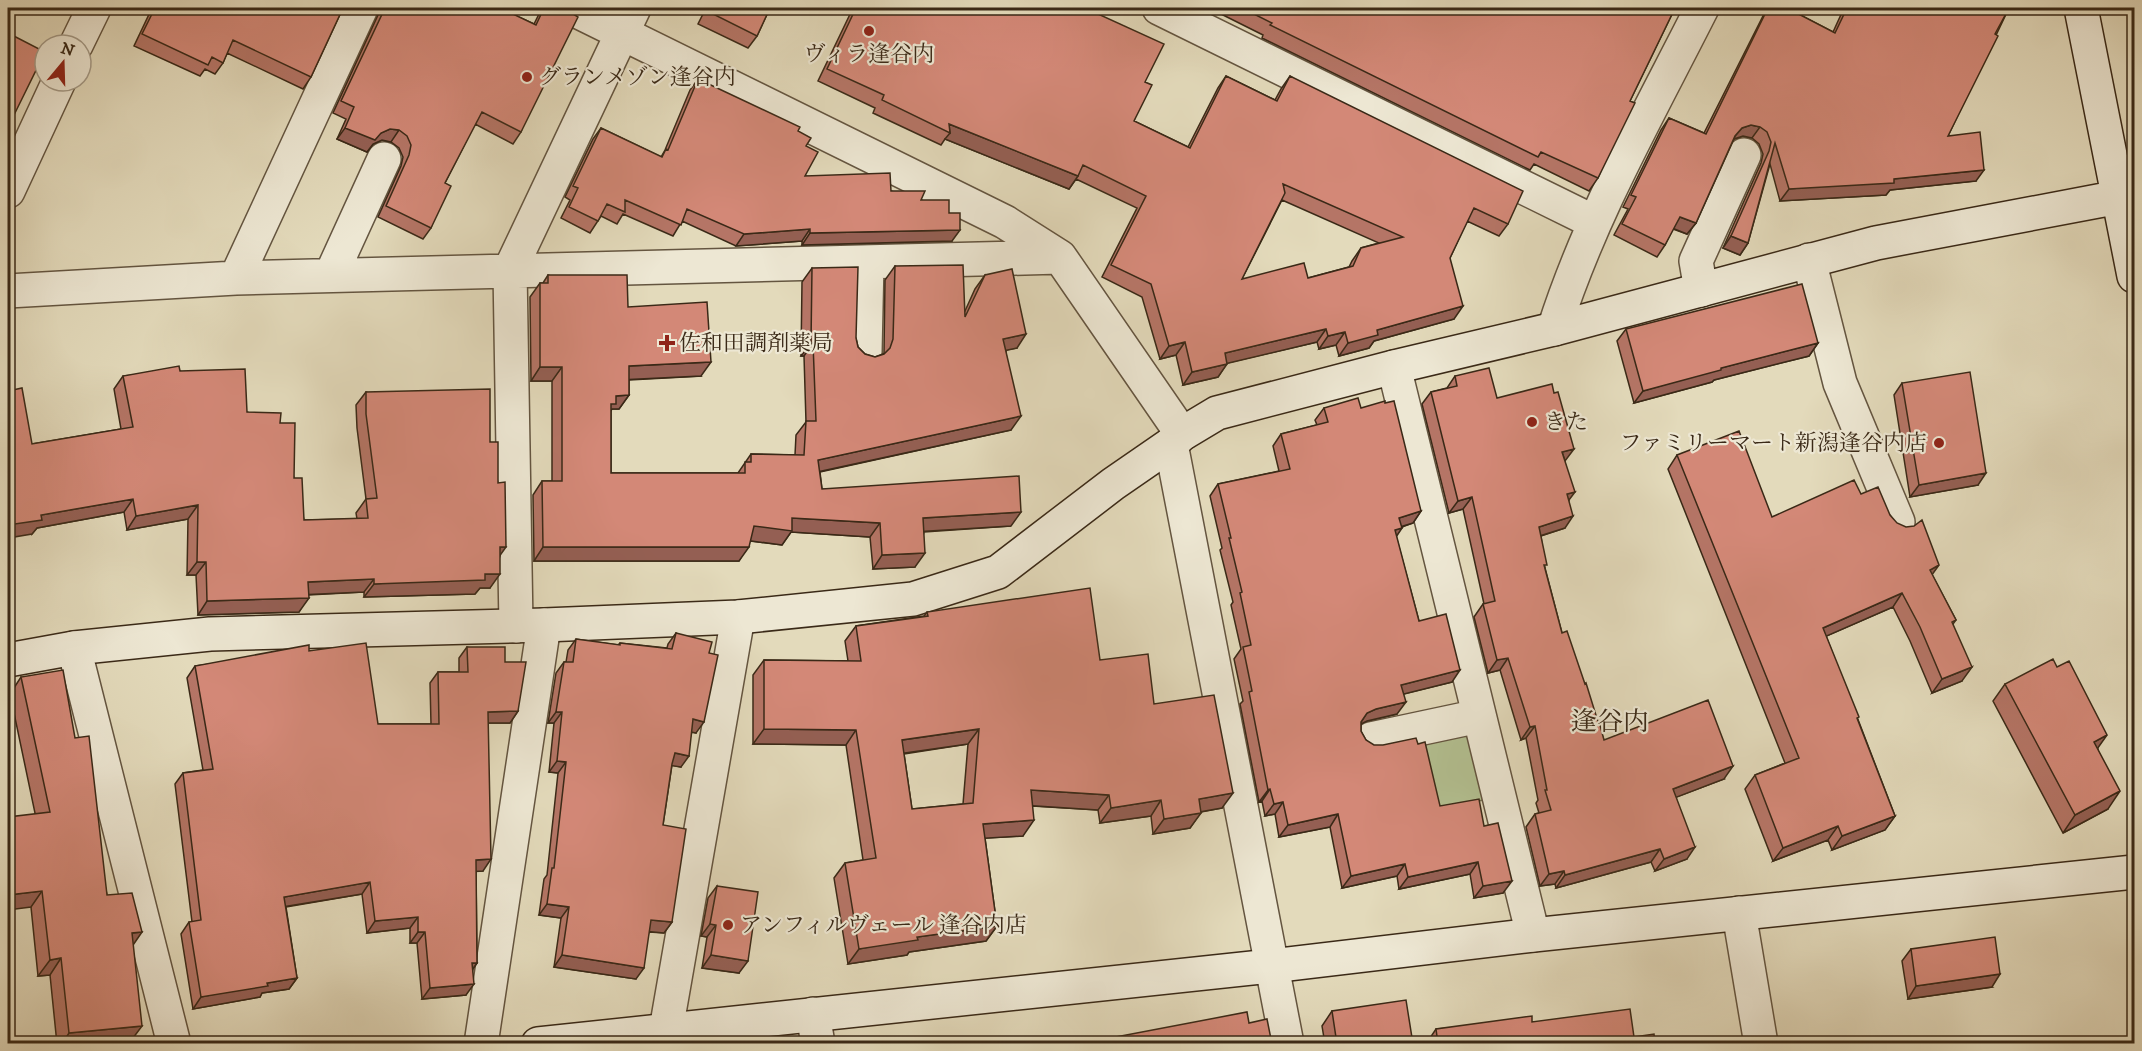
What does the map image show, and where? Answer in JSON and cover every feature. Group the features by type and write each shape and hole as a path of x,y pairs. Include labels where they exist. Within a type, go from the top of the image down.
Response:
{"street":[{"path":"82,33 94,8"},
{"path":"236,278 361,8"},
{"path":"571,8 628,20 1005,222 1060,257 1176,439 1287,1044"},
{"path":"1160,8 1594,222"},
{"path":"1554,329 1569,282 1594,222 1702,8"},
{"path":"2081,8 2127,197 2134,276"},
{"path":"481,1044 530,626 510,270 628,20"},
{"path":"8,191 53,93"},
{"path":"1701,290 1696,261 1744,155"},
{"path":"331,275 384,159"},
{"path":"8,660 74,648 210,634 530,626 738,617 913,599 998,572 1113,484 1217,413 1394,367 1554,329 1876,243 2127,197"},
{"path":"8,291 236,278 1060,257"},
{"path":"1809,260 1840,383 1898,522"},
{"path":"865,352 867,262"},
{"path":"1394,367 1533,935"},
{"path":"675,1034 738,617"},
{"path":"74,648 174,1044"},
{"path":"1371,740 1479,716"},
{"path":"538,1044 675,1034 816,1029 1271,966 1533,935 2134,872"},
{"path":"1739,913 1761,1044"}],"green space":[{"path":"1479,718 1498,797 1435,810 1416,733"}],"building":[{"path":"155,8 343,8 311,77 233,40 223,63 212,57 208,65 142,34"},
{"path":"385,8 500,8 536,25 544,8 564,8 578,17 521,132 482,112 445,183 451,186 431,228 386,206 409,155 411,145 407,136 399,130 390,129 381,133 375,140 345,128 354,107 341,101"},
{"path":"709,8 770,8 757,36 707,11"},
{"path":"856,8 1048,8 1061,14 1064,8 1085,8 1164,44 1145,82 1152,85 1134,121 1190,148 1226,76 1277,101 1290,76 1523,191 1508,224 1474,208 1450,258 1463,306 1377,330 1378,335 1348,343 1345,332 1328,336 1326,329 1225,353 1227,364 1192,372 1185,342 1169,346 1151,284 1111,265 1146,196 1083,165 1078,176 949,124 950,133 882,100 884,95 827,69","holes":["1283,184 1403,237 1361,248 1353,266 1308,278 1304,263 1242,279 1285,193"]},
{"path":"1242,8 1675,8 1630,101 1635,103 1598,178 1541,152 1538,157 1270,25 1272,23"},
{"path":"1768,8 1787,8 1835,33 1847,8 2009,8 1995,34 1998,36 1948,136 1980,132 1984,170 1894,179 1894,183 1789,189 1775,143 1748,243 1731,236 1771,142 1767,132 1751,125 1742,128 1735,136 1696,223 1680,217 1665,245 1622,224 1636,197 1631,195 1669,118 1706,134"},
{"path":"8,33 33,46 33,76 13,117 8,114"},
{"path":"698,79 800,127 798,131 811,138 806,146 818,152 805,176 890,173 891,191 925,191 921,200 949,200 949,213 960,213 960,230 810,233 810,229 744,234 687,209 681,225 625,200 625,212 607,204 598,221 569,207 578,188 573,186 601,128 662,157 666,149 668,150"},
{"path":"963,265 965,317 985,275 1012,269 1026,334 1003,339 1021,416 818,460 822,489 1019,476 1021,512 923,518 925,553 882,555 880,523 792,518 792,531 754,526 749,547 543,547 542,481 562,481 562,367 540,367 540,283 548,283 548,275 627,275 628,307 707,302 711,362 629,366 629,395 616,396 616,404 611,404 611,473 745,473 745,462 751,462 751,454 804,455 806,421 816,421 813,343 811,343 812,268 858,267 856,338 858,347 865,354 875,357 884,354 890,348 893,339 895,266"},
{"path":"1802,284 1818,343 1643,391 1626,329"},
{"path":"179,366 180,371 245,369 247,412 281,413 280,423 295,423 294,478 302,478 304,520 368,518 366,499 377,498 366,414 366,392 490,389 490,442 498,442 498,483 505,482 506,547 500,547 500,574 485,574 485,580 374,584 374,579 308,582 309,598 207,601 206,562 197,562 198,505 136,516 133,499 41,515 42,520 8,525 8,391 22,388 32,444 133,427 123,376"},
{"path":"1489,368 1497,398 1552,384 1554,393 1558,392 1574,449 1562,452 1575,492 1567,494 1573,516 1539,527 1547,565 1544,565 1562,633 1567,631 1604,740 1708,700 1733,766 1673,789 1695,847 1664,859 1660,849 1565,875 1564,871 1549,874 1535,814 1551,810 1545,790 1547,790 1535,726 1530,727 1508,658 1497,660 1483,604 1495,601 1472,497 1458,501 1431,392 1457,386 1455,376"},
{"path":"1970,372 1986,473 1919,485 1902,383"},
{"path":"1358,398 1361,408 1385,401 1385,403 1394,401 1421,511 1399,518 1402,528 1395,530 1419,621 1446,614 1460,670 1401,685 1406,702 1367,713 1361,722 1361,731 1366,740 1374,745 1416,738 1418,744 1425,742 1440,806 1479,799 1484,826 1498,823 1512,881 1483,886 1478,862 1408,877 1405,864 1351,876 1338,814 1288,825 1283,802 1274,804 1270,789 1268,790 1249,692 1252,691 1243,647 1251,645 1240,593 1242,592 1229,538 1231,538 1218,484 1290,469 1281,434 1328,422 1324,408"},
{"path":"1739,431 1772,517 1854,480 1861,494 1878,487 1890,515 1897,523 1906,527 1914,526 1922,520 1939,565 1930,570 1956,620 1952,622 1972,667 1942,679 1920,627 1902,593 1823,628 1895,816 1842,836 1838,826 1783,848 1755,775 1799,758 1677,455"},
{"path":"1090,588 1100,660 1148,654 1154,704 1214,695 1233,793 1199,799 1201,813 1164,819 1161,800 1111,808 1109,795 1031,790 1034,820 983,824 997,926 917,937 918,940 859,949 845,863 876,858 856,730 764,729 764,660 861,661 856,626 928,616 927,612","holes":["979,729 973,803 912,809 902,740"]},
{"path":"676,633 712,642 709,653 718,655 704,722 693,719 689,756 675,753 672,764 663,825 686,829 672,922 651,920 644,968 562,955 569,907 547,904 552,868 554,868 566,762 557,761 562,712 556,712 564,662 573,662 576,639 672,649"},
{"path":"366,643 378,724 439,724 438,672 468,672 467,647 505,647 505,662 526,662 518,711 488,712 491,859 476,860 477,963 472,963 474,984 430,988 425,932 418,932 418,917 375,921 370,882 284,897 297,978 267,983 268,986 201,997 189,922 201,920 183,773 213,769 195,666 309,645 309,651"},
{"path":"2053,659 2057,667 2069,661 2107,735 2094,742 2120,791 2075,815 2005,684"},
{"path":"63,670 75,738 89,736 107,895 132,893 142,932 132,933 142,1026 69,1033 61,958 50,960 42,891 8,895 8,817 50,812 21,677"},
{"path":"717,886 758,892 748,961 711,955 716,925 710,924"},
{"path":"1995,937 2000,974 1916,986 1911,949"},
{"path":"1406,1000 1413,1044 1337,1044 1332,1011"},
{"path":"1630,1009 1634,1037 1654,1034 1655,1044 1438,1044 1436,1029 1532,1016 1532,1022"},
{"path":"1247,1012 1249,1023 1267,1019 1272,1044 1079,1044"},
{"path":"1049,1041 1049,1044 1024,1044"}],"place":[{"name":"ヴィラ逢谷内","path":"869,31"},
{"name":"グランメゾン逢谷内","path":"527,77"},
{"name":"佐和田調剤薬局","path":"667,343"},
{"name":"きた","path":"1532,422"},
{"name":"ファミリーマート新潟逢谷内店","path":"1939,443"},
{"name":"アンフィルヴェール 逢谷内店","path":"728,925"}],"district":[{"name":"逢谷内","path":"1610,722"}]}
